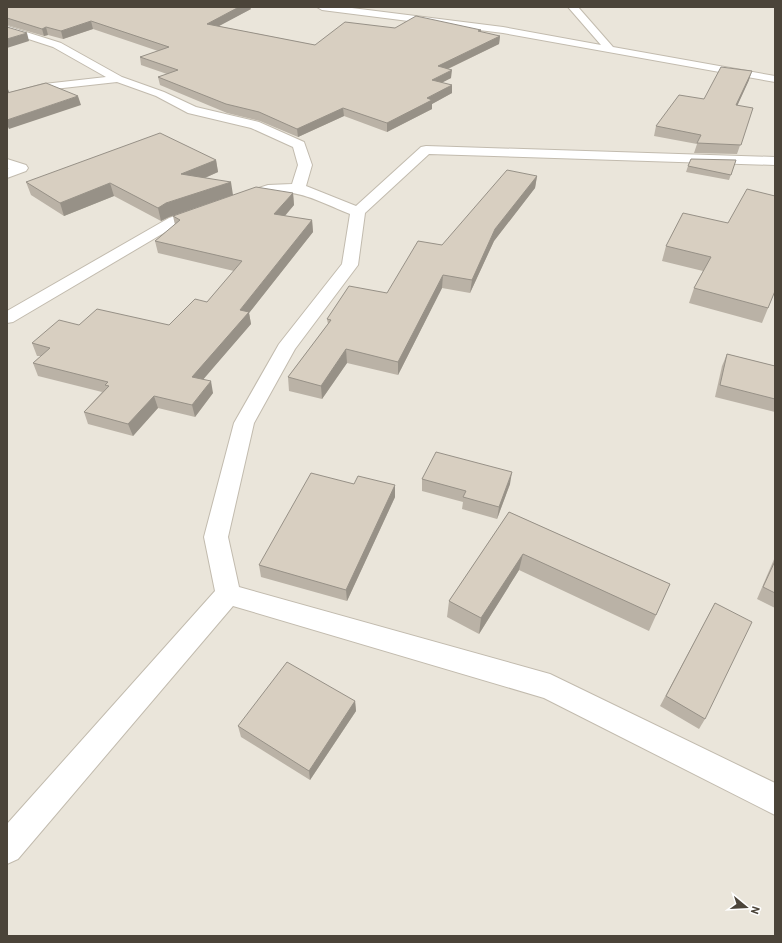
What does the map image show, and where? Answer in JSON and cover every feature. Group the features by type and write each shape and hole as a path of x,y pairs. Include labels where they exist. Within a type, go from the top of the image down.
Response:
{"street":[{"path":"322,7 504,30 775,79"},
{"path":"573,7 609,48"},
{"path":"7,29 57,45 118,79 160,94 192,110 255,125 299,145 305,165 298,188"},
{"path":"7,98 44,87 118,79"},
{"path":"228,594 216,537 244,423 286,348 350,265 358,212 426,150 775,161"},
{"path":"719,159 775,174"},
{"path":"7,163 21,168 7,174"},
{"path":"7,318 174,221 268,189 298,188 358,212"},
{"path":"228,594 550,687 775,799"},
{"path":"7,848 228,594"}],"shaded area":[{"path":"7,7 775,7 775,936 7,936"}],"building":[{"path":"7,7 239,7 207,24 315,45 345,22 395,28 416,16 481,30 478,31 500,36 438,66 452,70 432,80 452,85 427,98 432,100 387,123 343,108 297,129 259,112 226,104 158,77 178,70 140,57 169,47 91,21 61,31 46,27 42,29 7,18"},
{"path":"7,27 27,33 7,39"},
{"path":"721,67 752,71 736,105 753,108 741,145 697,143 701,135 656,126 679,95 704,99"},
{"path":"46,83 78,96 7,120 7,93"},
{"path":"160,133 216,160 181,174 231,182 166,203 158,208 110,183 60,203 26,182"},
{"path":"691,159 736,160 731,175 688,166"},
{"path":"507,170 537,176 495,229 472,280 443,275 398,362 346,349 321,386 288,377 331,320 327,319 349,286 387,293 418,241 442,245"},
{"path":"256,187 293,193 274,214 312,220 240,310 249,312 192,377 211,381 192,405 154,396 128,424 84,412 109,386 105,385 108,382 33,363 50,348 32,343 59,320 79,325 97,309 169,325 195,299 207,302 242,261 155,241 180,220 173,216"},
{"path":"747,189 775,196 775,291 768,308 694,288 711,257 666,246 683,213 728,223"},
{"path":"727,354 775,366 775,399 720,385"},
{"path":"436,452 512,472 499,507 463,497 466,491 422,479"},
{"path":"311,473 354,484 358,476 395,485 346,590 259,565"},
{"path":"509,512 670,584 656,615 523,554 481,618 449,601"},
{"path":"775,561 775,593 763,587"},
{"path":"715,603 752,622 705,719 666,696"},
{"path":"287,662 355,701 309,771 238,726"}]}
